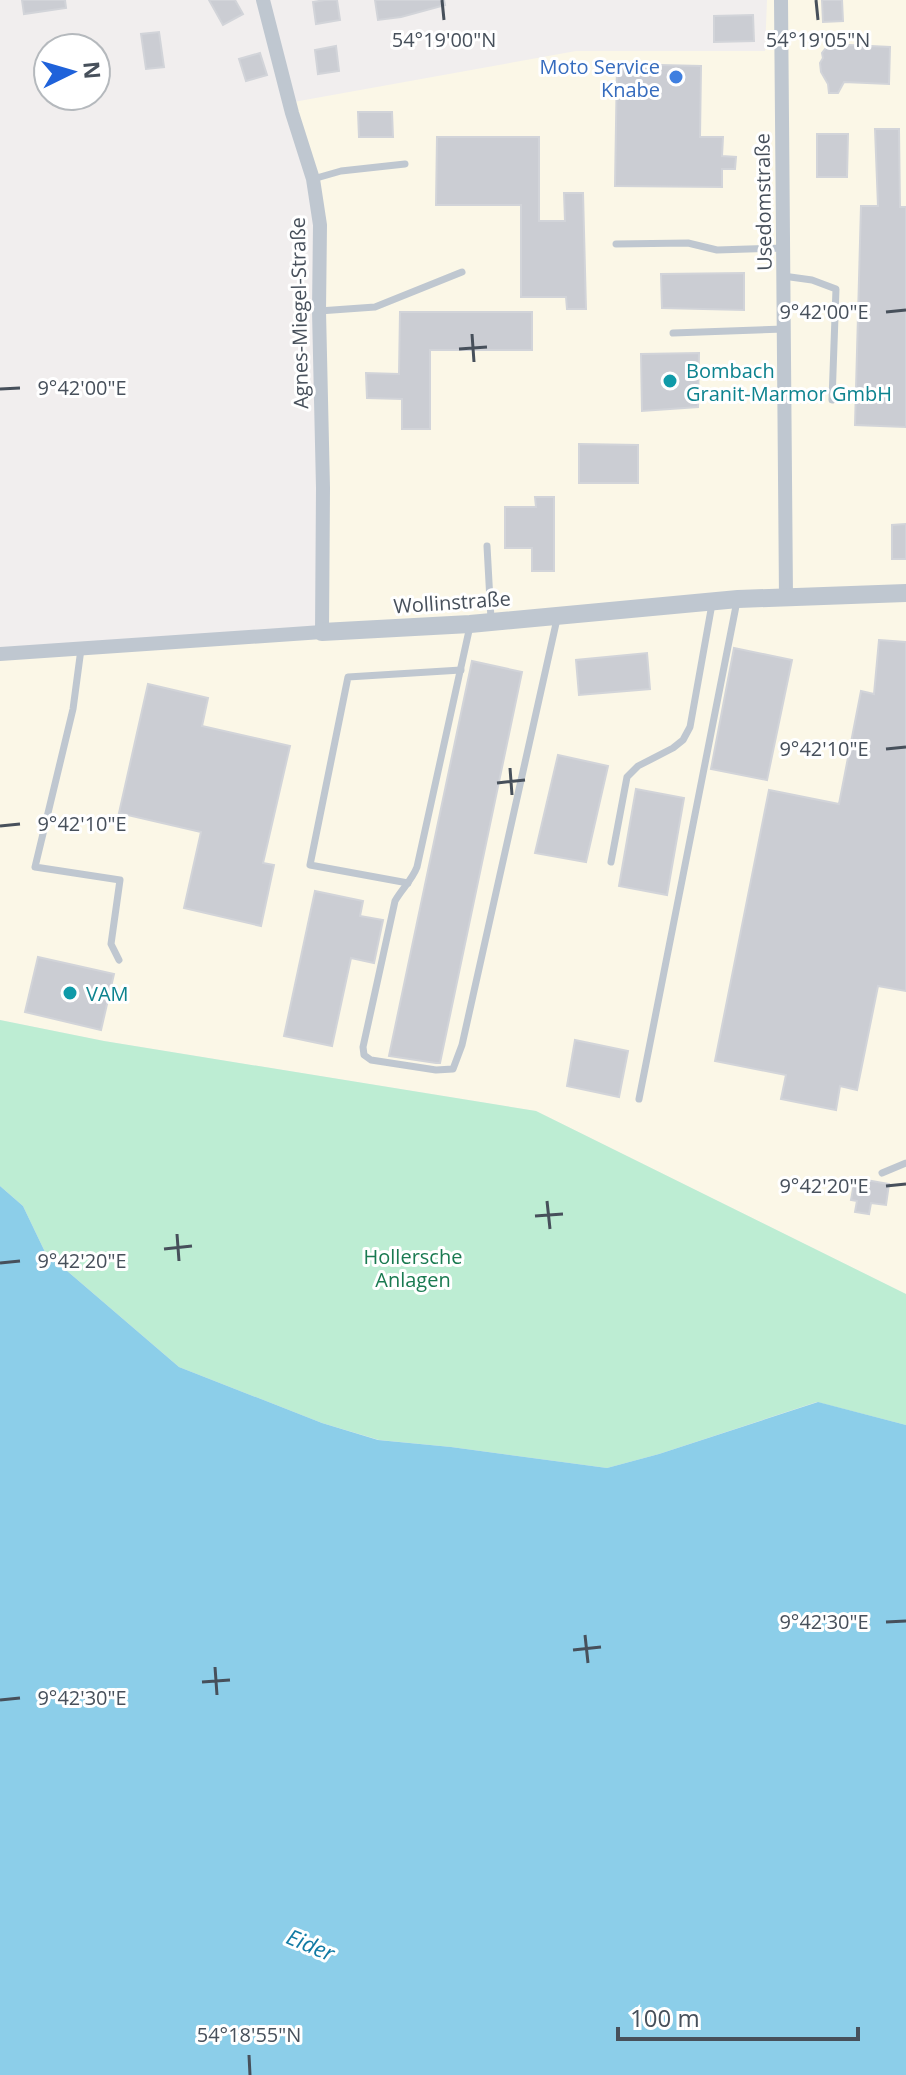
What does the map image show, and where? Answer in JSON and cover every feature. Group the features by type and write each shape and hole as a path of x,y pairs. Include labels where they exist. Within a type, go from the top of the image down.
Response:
{"street":[{"name":"Agnes-Miegel-Straße","path":"263,0 292,113 313,179 320,225 322,632"},
{"name":"Usedomstraße","path":"781,0 786,597"},
{"name":"Wollinstraße","path":"0,654 470,624 738,599 906,593"}],"lane":[{"path":"313,179 341,171 405,164"},
{"path":"616,244 688,243 717,250 783,248"},
{"path":"319,311 375,307 462,272"},
{"path":"783,276 812,280 836,289 832,400"},
{"path":"673,333 784,329"},
{"path":"487,546 491,622"},
{"path":"639,1099 738,599"},
{"path":"611,862 627,777 638,766 673,748 683,740 690,727 712,602"},
{"path":"470,624 417,867 395,901 363,1047 364,1055 371,1060 445,1071 453,1069 462,1045 558,616"},
{"path":"81,647 73,709 35,867 120,880 111,944 119,960"},
{"path":"408,883 310,865 348,677 461,670"},
{"path":"882,1173 906,1163"}],"shaded area":[{"path":"767,0 906,0 906,1294 536,1111 104,1041 0,1020 0,651 320,630 318,225 288,103 576,51 765,51"}],"green space":[{"name":"Hollersche Anlagen","path":"0,1020 104,1041 536,1111 906,1294 906,1425 817,1402 607,1468 379,1440 322,1423 179,1367 45,1252 23,1206 0,1186"}],"water":[{"name":"Eider","path":"0,1186 23,1206 45,1252 179,1367 322,1423 378,1440 607,1468 818,1402 906,1425 906,2075 0,2075"}],"building":[{"path":"22,0 65,0 66,8 24,14"},
{"path":"209,0 235,0 243,14 223,25"},
{"path":"337,0 340,20 316,24 313,2"},
{"path":"375,0 444,0 445,5 378,20"},
{"path":"822,0 842,0 843,21 823,22"},
{"path":"753,15 754,41 714,42 714,16"},
{"path":"159,32 164,67 146,69 141,34"},
{"path":"829,44 890,47 889,84 844,82 838,93 829,93 820,63 822,53"},
{"path":"336,46 339,71 318,74 315,50"},
{"path":"260,53 267,75 246,81 239,59"},
{"path":"617,64 701,66 700,137 723,137 722,156 736,157 735,169 722,169 722,187 615,186"},
{"path":"358,112 392,112 393,137 359,137"},
{"path":"875,129 899,129 900,207 906,207 906,427 855,425 861,206 878,206"},
{"path":"817,134 848,134 847,177 817,177"},
{"path":"437,137 539,137 539,221 565,221 564,193 583,193 586,309 567,309 566,297 521,297 521,205 436,205"},
{"path":"744,273 744,310 662,308 661,274"},
{"path":"400,312 532,312 532,350 430,350 430,429 402,429 402,399 367,398 366,373 399,374"},
{"name":"Bombach Granit-Marmor GmbH","path":"699,353 698,407 642,411 641,354"},
{"path":"579,444 638,445 638,483 579,483"},
{"path":"535,497 554,497 554,571 532,571 532,548 505,548 505,507 536,507"},
{"path":"906,524 906,559 892,559 892,525"},
{"path":"879,640 906,642 906,991 878,986 857,1090 840,1086 836,1110 781,1099 786,1075 715,1061 769,790 839,804 861,691 874,694"},
{"path":"734,648 792,660 767,780 711,769"},
{"path":"647,653 650,689 579,695 576,660"},
{"path":"472,661 522,672 440,1063 389,1056"},
{"path":"148,684 208,698 202,726 290,746 263,863 274,865 261,926 184,908 201,832 119,813"},
{"path":"558,755 608,766 586,862 535,853"},
{"path":"636,789 684,798 667,895 619,886"},
{"path":"315,891 363,901 360,916 383,920 374,963 351,958 332,1046 284,1036"},
{"name":"VAM","path":"38,957 114,974 101,1030 25,1012"},
{"path":"575,1040 628,1051 619,1097 567,1086"},
{"path":"855,1178 889,1184 886,1205 871,1203 869,1214 855,1212 857,1201 851,1200"}],"place":[{"name":"Moto Service Knabe","path":"676,77"},
{"name":"Bombach Granit-Marmor GmbH","path":"670,381"},
{"name":"VAM","path":"70,993"}]}
